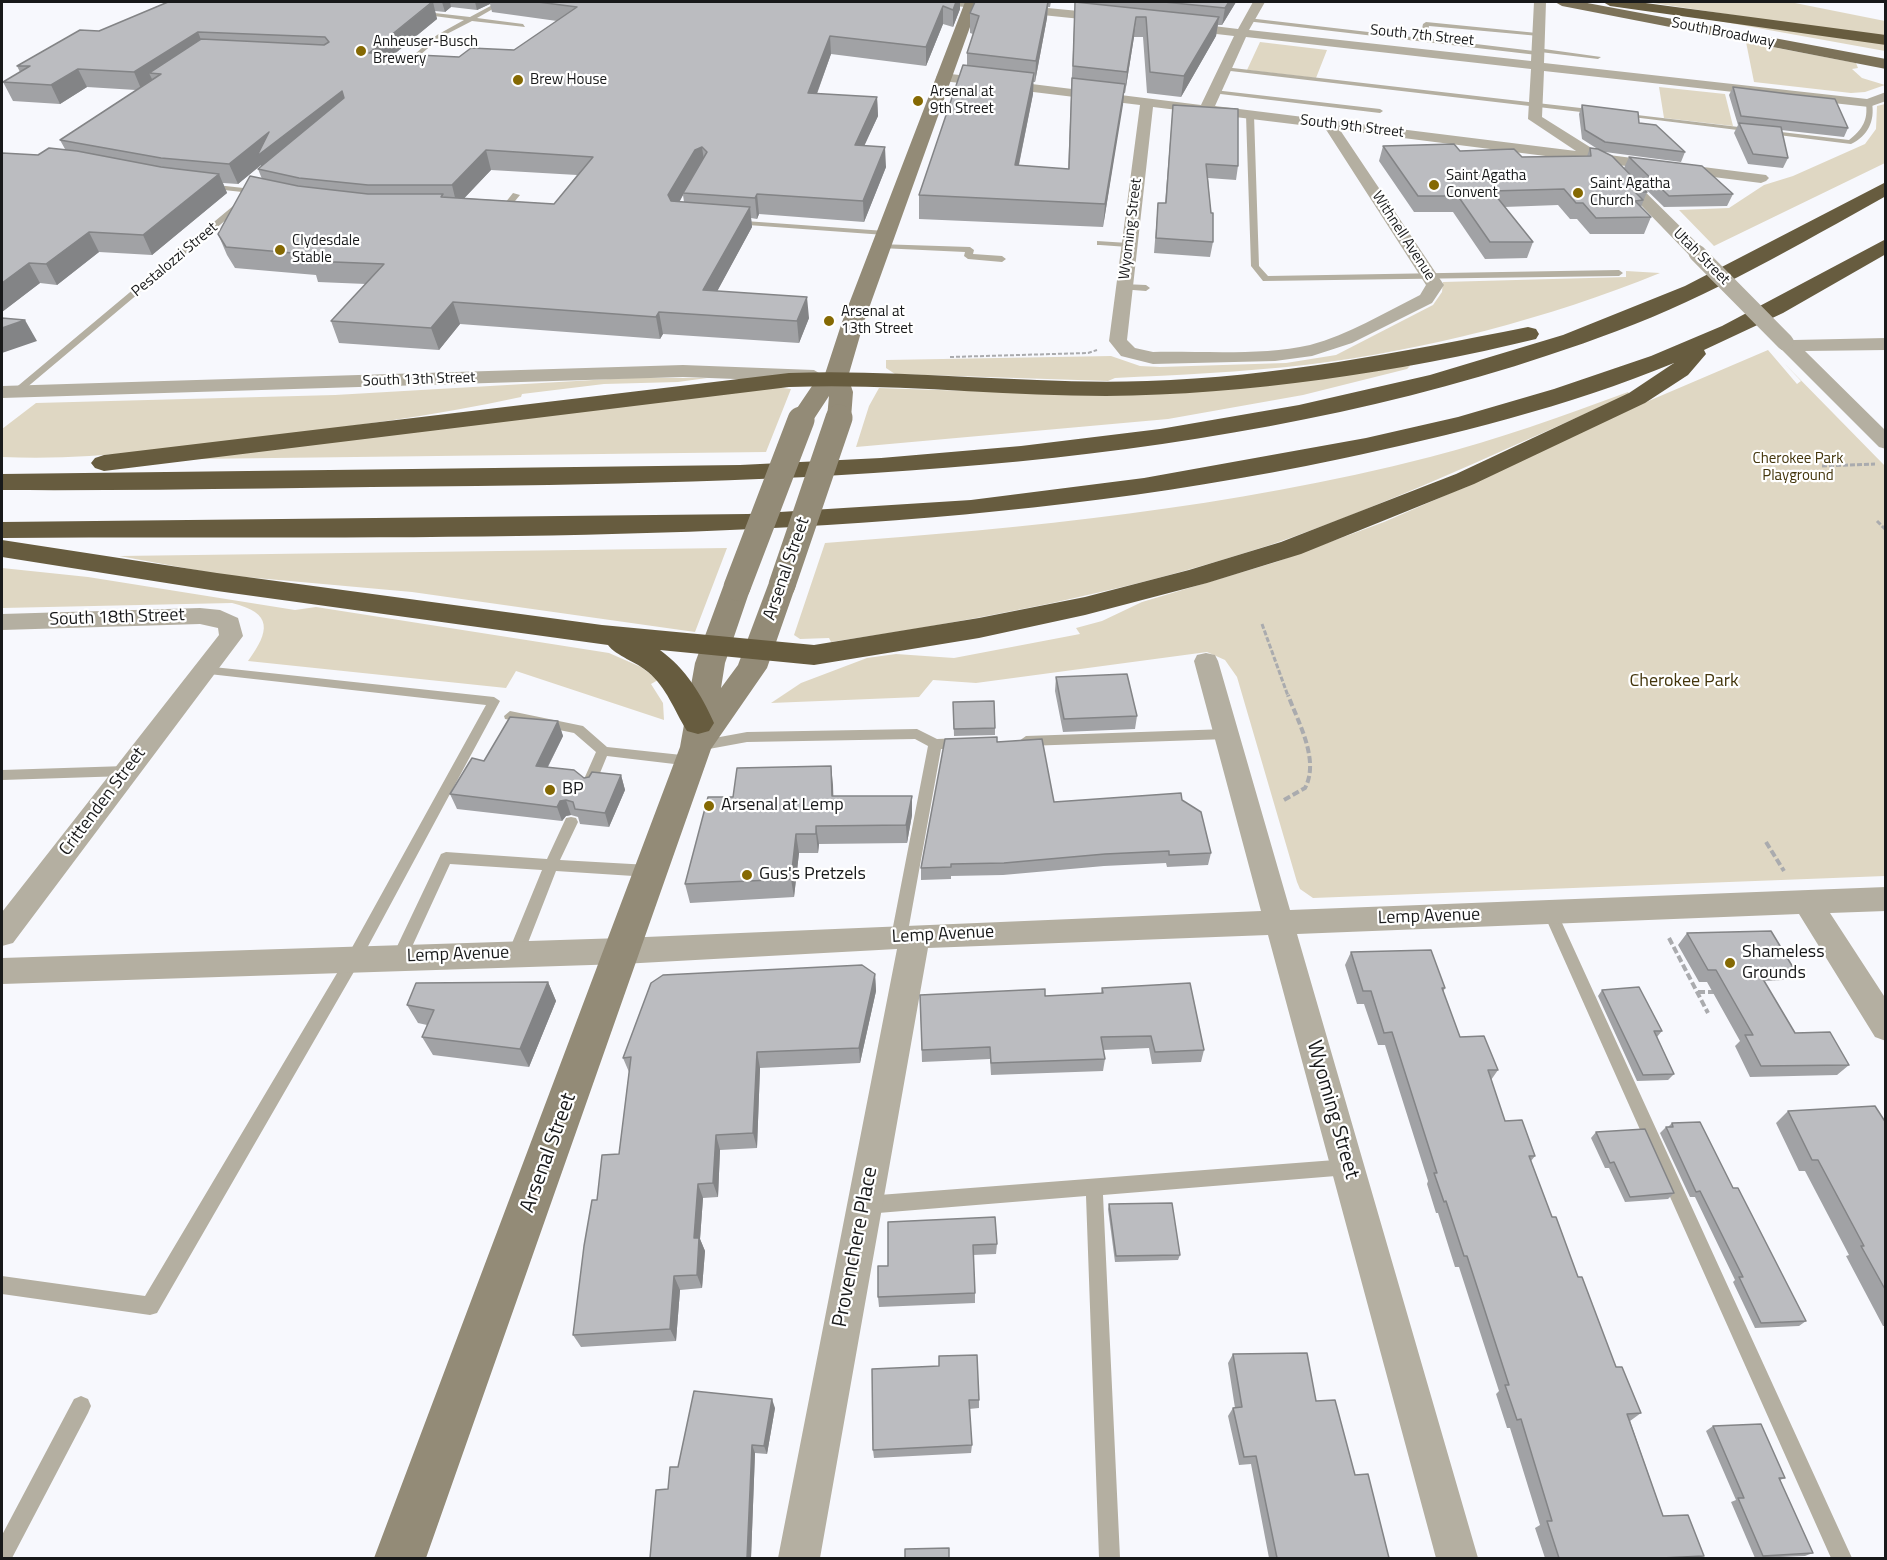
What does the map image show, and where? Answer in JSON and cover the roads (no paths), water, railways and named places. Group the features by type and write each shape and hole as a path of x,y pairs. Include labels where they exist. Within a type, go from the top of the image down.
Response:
{"highway":[{"path":"1610,2 1886,40"},
{"path":"1632,2 1658,8"},
{"path":"2,482 747,474 886,467 1020,455 1214,427 1380,394 1481,368 1573,340 1653,309 1740,268 1886,188"},
{"path":"2,530 709,524 854,517 993,505 1130,489 1258,468 1381,443 1489,416 1589,386 1703,343 1793,299 1886,245"},
{"path":"2,475 330,437 714,387 836,377 1055,388 1148,388 1217,383 1360,366 1653,309"},
{"path":"2,549 217,582 602,635 814,655 980,628 1085,606 1197,577 1291,548 1465,478 1637,398 1680,370 1703,343"},
{"path":"602,635 639,650 658,662 689,700 695,743"}],"main road":[{"name":"Arsenal Street","path":"400,1558 622,951 695,743 715,646 801,420 820,391 836,377 943,77 966,2"},
{"name":"South Broadway","path":"1562,2 1886,64"},
{"name":"South Broadway","path":"1577,2 1886,57"},
{"name":"Arsenal Street","path":"695,743 733,698 759,651 839,418 841,392 836,377"}],"street":[{"path":"966,2 1122,19"},
{"path":"1206,110 1245,26 1259,2"},
{"path":"1528,149 1529,127 1534,111 1540,2"},
{"name":"South 7th Street","path":"1170,24 1245,26 1536,56 1869,103"},
{"name":"South 9th Street","path":"943,77 1761,178"},
{"path":"1869,103 1886,96"},
{"name":"Wyoming Street","path":"1128,352 1118,341 1147,102"},
{"name":"Utah Street","path":"1534,111 1540,123 1618,172 1884,441"},
{"name":"Withnell Avenue","path":"1128,352 1153,358 1275,355 1312,350 1345,339 1426,299 1435,285 1329,124"},
{"path":"1787,344 1886,344"},
{"name":"South 13th Street","path":"6,396 683,371 836,377"},
{"name":"South 18th Street","path":"2,622 200,616 220,618 230,624"},
{"name":"Crittenden Street","path":"2,934 231,636 230,624"},
{"name":"Wyoming Street","path":"1206,661 1457,1558"},
{"name":"Lemp Avenue","path":"2,971 622,951 907,936 1886,899"},
{"path":"1807,902 1886,1027"},
{"name":"Provenchere Place","path":"799,1558 864,1205 907,936"}],"lane":[{"path":"399,70 439,36 502,2"},
{"path":"415,11 523,26"},
{"path":"1422,41 1426,24 1537,35"},
{"path":"1245,26 1422,41 1536,56 1598,57"},
{"path":"1224,69 1534,111 1605,113"},
{"path":"1214,92 1380,111"},
{"path":"1617,114 1851,142 1867,129 1871,113 1869,103"},
{"path":"1250,116 1255,266 1266,279 1618,273"},
{"name":"Pestalozzi Street","path":"6,396 265,183"},
{"path":"202,185 273,194"},
{"path":"482,210 503,210 516,195"},
{"path":"720,221 970,250 968,256 1002,259"},
{"path":"1100,243 1128,245"},
{"path":"1123,287 1146,288"},
{"path":"2,1285 150,1306 354,958 494,701 204,670"},
{"path":"510,716 578,729 603,751 747,737 917,734 935,744 982,742"},
{"path":"1017,741 1227,734"},
{"path":"907,936 935,744"},
{"path":"588,786 603,751"},
{"path":"2,775 126,771"},
{"path":"516,953 571,822"},
{"path":"400,957 446,858 649,871"},
{"path":"1550,912 1842,1558"},
{"path":"864,1205 1348,1167"},
{"path":"1094,1187 1110,1558"},
{"path":"2,1555 81,1406"}],"place":[{"name":"Anheuser-Busch Brewery","path":"361,51"},
{"name":"Brew House","path":"518,80"},
{"name":"Arsenal at 9th Street","path":"918,101"},
{"name":"Saint Agatha Convent","path":"1434,185"},
{"name":"Saint Agatha Church","path":"1578,193"},
{"name":"Clydesdale Stable","path":"280,250"},
{"name":"Arsenal at 13th Street","path":"829,321"},
{"name":"BP","path":"550,790"},
{"name":"Arsenal at Lemp","path":"709,806"},
{"name":"Gus's Pretzels","path":"747,875"},
{"name":"Shameless Grounds","path":"1730,963"}],"park label":[{"name":"Cherokee Park Playground","path":"1798,468"},
{"name":"Cherokee Park","path":"1684,682"}]}
